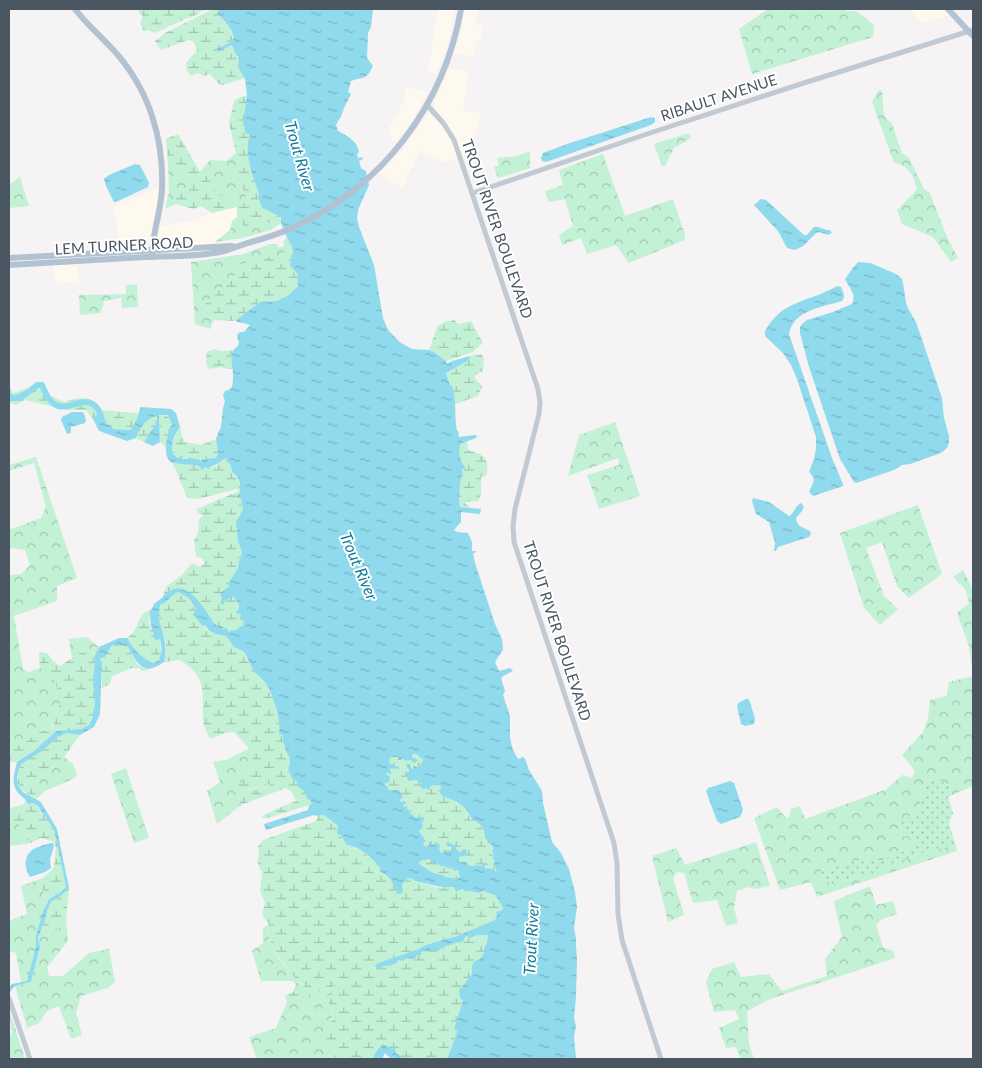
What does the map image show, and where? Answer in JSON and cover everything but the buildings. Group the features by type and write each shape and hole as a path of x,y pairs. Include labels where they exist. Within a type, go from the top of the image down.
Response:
{"main road":[{"path":"75,9 117,54 129,70 143,94 154,120 160,149 162,173 161,199 152,254"},
{"name":"LEM TURNER ROAD","path":"9,265 239,246 277,234 326,210 371,176 401,144 414,126 427,105 447,62 455,38 461,9"},
{"path":"948,9 972,33"},
{"name":"LEM TURNER ROAD","path":"9,258 152,254"}],"street":[{"name":"RIBAULT AVENUE","path":"473,193 807,82 955,36 972,33"},
{"name":"TROUT RIVER BOULEVARD","path":"427,105 444,124 454,140 540,398 538,422 515,509 514,542 614,843 618,863 618,914 622,940 661,1059"},
{"path":"9,998 30,1059"}],"shaded area":[{"path":"438,9 455,9 448,44 437,74 428,71"},
{"path":"465,9 478,9 475,24 483,26 480,41 476,41 473,56 454,54 459,41"},
{"path":"909,9 944,9 949,15 922,23"},
{"path":"449,68 469,71 463,111 480,113 478,125 464,160 452,133 442,116 433,106"},
{"path":"405,86 428,92 410,124 395,143 391,140 389,127 403,102"},
{"path":"430,113 439,121 452,140 459,159 444,162 420,151 402,188 379,174 401,151"},
{"path":"159,188 148,244 144,247 118,249 113,207"},
{"path":"237,207 237,217 232,221 230,230 211,245 162,246 156,244 159,226 196,220 212,213"},
{"path":"77,264 78,282 55,284 54,265"}],"green space":[{"path":"140,9 207,9 155,33 148,30 144,31 140,23 142,15 138,12"},
{"path":"213,9 219,9 217,13 230,28 234,39 216,49 216,51 232,45 236,55 239,57 238,67 245,78 223,85 219,84 210,74 204,76 198,73 191,76 187,71 186,63 197,50 193,41 188,40 161,50 155,41 165,33"},
{"path":"768,9 844,9 846,11 856,11 874,25 873,37 752,74 739,29"},
{"path":"882,90 884,116 892,124 902,153 909,158 924,189 930,193 947,237 958,258 951,262 933,237 902,224 897,210 917,190 908,169 894,163 872,102 878,91"},
{"path":"247,95 244,123 250,133 248,156 259,194 258,197 262,208 281,217 281,223 271,222 247,230 237,217 237,207 212,213 201,206 193,209 176,204 173,198 178,193 187,192 190,186 181,172 168,164 166,139 178,134 200,172 207,174 216,192 223,197 243,203 248,199 240,184 237,172 236,153 229,123 234,101"},
{"path":"689,133 691,138 674,148 665,166 662,167 654,144"},
{"path":"530,151 530,168 498,178 494,167 499,165 497,158 517,156"},
{"path":"236,153 239,177 248,200 243,203 219,195 207,174 200,172 210,160 226,161"},
{"path":"603,154 625,216 673,199 685,240 629,263 616,245 587,254 581,238 562,245 559,235 573,226 565,199 549,202 545,191 563,185 559,170"},
{"path":"168,164 181,172 190,186 187,192 173,198 176,204 165,209 169,192"},
{"path":"20,177 29,206 9,208 9,185"},
{"path":"237,217 247,230 271,222 281,223 271,230 243,238 215,242 230,230 232,221"},
{"path":"287,238 291,243 287,251 277,257 264,257 238,272 203,306 203,313 214,320 210,329 195,324 191,262 243,254 270,244 277,244 279,248 284,246 283,241"},
{"path":"291,243 298,286 289,295 277,301 260,302 233,321 214,320 203,313 203,306 238,272 238,265 264,257 277,257 287,251"},
{"path":"137,284 138,307 122,308 121,298 104,301 101,313 80,315 79,295 126,294 126,285"},
{"path":"453,319 459,324 471,321 483,343 473,352 446,361 429,350 439,325"},
{"path":"214,349 224,351 234,349 232,369 221,367 209,369 206,363 207,352"},
{"path":"482,355 484,359 483,371 474,377 482,386 478,396 455,404 446,372 469,360 470,356"},
{"path":"39,382 44,384 49,395 64,402 84,398 92,401 101,410 138,413 135,426 130,430 113,429 107,425 100,410 93,419 86,410 68,410 25,400 16,405 9,403 9,383 12,393 26,389"},
{"path":"159,415 168,417 173,425 169,428 166,447 160,442"},
{"path":"157,416 157,422 144,442 136,438 146,420"},
{"path":"615,422 640,496 599,509 587,475 619,465 618,458 568,476 579,435"},
{"path":"180,427 185,442 201,445 216,439 218,453 216,458 203,459 201,461 173,455 173,440"},
{"path":"467,441 468,450 479,454 487,461 486,476 481,477 480,498 478,501 466,502 471,508 460,507 459,497 461,477 463,476 462,469 465,468 460,456 460,444"},
{"path":"36,457 77,578 57,586 57,601 14,616 23,669 29,672 40,668 52,674 60,694 60,705 55,713 51,731 42,730 21,745 9,745 9,575 21,574 30,565 25,550 9,548 9,530 41,518 46,507 34,463 9,471 9,465"},
{"path":"225,458 240,484 243,509 238,517 238,541 242,552 239,566 229,583 225,601 234,597 240,604 239,609 245,624 234,631 228,632 213,622 205,609 187,591 171,590 163,596 166,587 183,574 192,563 200,567 204,563 203,559 196,556 194,540 198,533 199,519 203,516 197,513 197,509 239,491 237,489 198,499 187,498 175,468 169,460 212,467"},
{"path":"918,505 942,574 909,598 897,586 882,542 866,548 884,596 898,609 880,625 864,608 840,533"},
{"path":"963,570 973,590 973,676 969,646 957,613 969,603 966,590 953,577"},
{"path":"178,592 189,598 207,630 217,635 226,636 234,647 243,651 254,672 267,685 274,699 283,736 283,745 289,754 291,763 288,770 298,787 304,791 307,799 313,804 263,818 262,816 296,801 292,792 286,788 241,805 239,800 243,796 270,787 269,784 238,792 236,786 244,780 243,771 256,767 247,746 234,732 210,739 203,723 202,686 200,680 193,670 180,660 164,662 166,647 158,617 160,605"},
{"path":"150,610 150,627 157,640 160,638 162,649 159,660 153,663 135,650 127,638 133,633 143,614"},
{"path":"87,637 99,647 80,653 72,659 69,639"},
{"path":"112,645 128,647 137,664 143,668 154,668 142,671 139,668 132,668 112,676 110,684 102,688 102,663 100,658 105,656"},
{"path":"99,647 95,656 93,685 95,705 89,725 81,729 56,731 34,751 17,762 9,762 9,745 21,745 42,730 51,731 54,724 51,716 59,708 59,697 52,675 40,668 39,653 48,654 60,666 80,653"},
{"path":"973,676 973,786 952,795 950,786 942,781 927,781 918,810 899,824 906,838 918,839 923,844 882,860 856,860 821,870 821,876 833,885 928,851 956,846 957,851 817,897 811,882 780,890 754,818 777,807 786,818 789,817 791,809 800,806 805,819 887,789 902,775 912,778 915,771 902,755 923,732 928,718 930,700 947,696 949,682"},
{"path":"67,733 80,735 51,771 39,777 34,789 36,799 19,786 17,778 20,765 42,751 58,737"},
{"path":"248,749 256,767 246,777 244,791 269,784 270,787 243,796 239,800 241,805 217,824 207,791 220,782 213,762 226,760"},
{"path":"415,753 423,760 420,766 412,769 410,766 408,768 410,781 416,780 425,788 433,785 441,786 441,789 438,790 443,797 457,802 463,807 471,820 475,820 479,824 491,844 497,870 485,868 488,864 473,866 458,862 459,857 467,855 458,851 452,844 450,844 450,851 444,854 431,843 429,847 423,844 426,841 419,831 423,820 411,814 403,806 404,804 383,784 390,768 395,766 390,764 389,760 391,757 398,757 398,760 401,758 405,761 411,760"},
{"path":"64,757 73,764 77,774 75,778 45,791 36,799 34,789 39,777 51,771 58,761"},
{"path":"126,768 149,838 134,843 111,774"},
{"path":"927,781 942,781 950,786 952,795 948,797 953,813 949,824 956,846 928,851 833,885 821,876 820,870 856,860 882,860 918,839 906,838 899,824 918,810"},
{"path":"26,798 38,806 54,830 66,887 47,902 43,893 43,878 54,868 56,848 54,842 41,838 31,843 19,825 10,817 11,808 24,804"},
{"path":"11,808 10,817 19,825 31,843 9,846 9,809"},
{"path":"324,815 338,826 337,834 342,836 346,845 359,850 380,867 392,881 397,894 408,878 435,887 455,887 479,893 483,891 495,895 504,907 495,920 457,936 431,943 378,963 390,965 401,960 413,958 424,951 451,945 467,936 470,938 488,934 484,953 472,966 472,974 461,988 463,999 454,1029 457,1031 447,1059 404,1059 396,1053 395,1047 392,1050 380,1048 373,1059 336,1059 325,1035 328,1025 333,1020 331,1006 326,997 340,991 342,986 338,985 287,1002 285,996 304,986 292,975 273,949 269,936 269,924 262,915 265,902 260,892 262,872 257,862 258,846 263,840 316,821 317,816"},
{"path":"756,842 770,886 755,889 748,887 737,891 734,908 738,923 726,926 717,900 693,903 684,873 677,872 673,878 684,915 668,922 652,856 676,848 685,865"},
{"path":"430,859 448,868 452,867 460,871 458,874 460,877 456,879 444,877 419,864 420,861"},
{"path":"43,878 43,893 47,902 36,936 36,946 27,981 21,982 16,953 9,951 9,921 27,914 21,886"},
{"path":"870,886 876,905 893,901 897,914 882,919 876,925 883,947 893,951 895,958 770,999 747,1011 749,1044 754,1059 740,1059 736,1047 726,1048 719,1028 739,1019 735,1010 714,1012 706,982 712,969 734,962 741,977 769,974 782,991 827,976 825,959 842,937 834,901"},
{"path":"69,888 66,920 55,932 38,938 48,907 52,901"},
{"path":"66,920 68,941 47,967 49,976 63,976 89,953 109,949 115,982 108,988 81,996 76,1013 82,1035 71,1039 59,1006 47,1011 39,1023 27,1028 15,986 31,982 40,947 38,938 55,932"},
{"path":"269,924 269,937 274,950 283,964 304,987 293,992 296,984 294,981 261,981 252,951 263,943 263,928"},
{"path":"338,985 343,986 331,1006 336,1059 257,1059 249,1037 276,1028 287,1002"},
{"path":"9,1009 25,1059 9,1059 9,1038 12,1034"}],"water":[{"name":"Trout River","path":"219,9 373,9 371,27 368,33 367,58 373,66 366,76 351,81 348,92 351,94 336,125 338,131 354,141 359,152 357,154 358,158 362,157 363,159 359,161 361,168 366,171 369,185 358,210 357,218 374,265 383,318 388,330 401,343 412,349 434,352 446,361 447,364 470,356 469,360 446,373 454,391 456,425 459,437 477,436 460,444 460,457 466,468 462,469 463,476 461,477 459,497 460,507 481,509 480,514 461,512 461,522 454,530 468,533 472,542 472,551 476,551 473,554 475,563 495,624 502,639 503,650 495,662 499,671 510,668 513,671 501,678 505,691 503,695 510,716 510,738 513,750 518,759 523,757 525,759 529,770 542,791 552,842 561,853 569,869 575,892 577,907 574,928 577,959 574,1018 576,1026 574,1037 576,1058 447,1059 456,1035 457,1031 454,1029 463,1000 460,998 459,989 472,974 472,966 475,961 480,959 484,953 488,935 477,935 470,938 467,936 459,943 445,946 443,949 441,948 435,952 433,950 424,951 421,955 417,955 416,958 399,960 394,964 378,969 375,966 378,963 431,943 457,936 495,920 496,912 502,910 503,907 495,895 483,891 479,893 461,889 456,892 454,887 434,886 408,878 402,885 403,893 397,894 387,875 381,872 381,868 364,852 353,846 346,845 342,836 337,834 338,826 324,815 314,815 266,830 264,824 308,810 312,803 307,799 304,791 298,787 288,770 290,759 283,736 279,733 280,729 276,710 267,685 254,672 243,651 234,647 226,636 214,633 205,625 203,626 193,615 196,609 189,598 178,592 160,605 159,614 161,616 158,617 165,645 164,662 151,668 146,668 138,663 128,647 112,645 105,657 100,658 102,663 100,714 94,727 80,735 67,733 58,737 42,751 20,765 17,777 18,785 23,792 41,802 57,829 69,888 52,901 48,907 38,938 40,947 31,982 15,986 10,992 9,988 12,984 27,981 43,911 49,899 66,887 54,830 38,806 33,803 29,804 15,787 14,779 17,762 34,751 56,731 81,729 89,725 95,705 93,685 95,655 99,647 119,638 127,638 135,650 146,659 154,663 159,660 162,649 160,638 157,641 154,638 153,632 150,631 152,629 150,610 154,604 171,590 179,588 194,596 213,622 218,626 220,625 223,629 226,628 229,632 245,624 244,621 240,620 241,614 235,613 239,609 239,604 234,597 225,601 223,605 220,603 222,598 220,594 229,586 239,566 242,552 238,541 236,522 243,509 241,498 237,498 240,493 240,484 232,472 231,466 225,458 209,469 205,467 202,470 201,467 195,465 194,467 193,465 172,462 167,456 166,451 169,428 172,425 167,415 159,415 160,442 153,446 144,442 157,422 157,416 146,421 136,438 127,441 99,431 93,419 100,410 106,424 111,425 113,429 130,430 136,422 141,407 171,409 176,413 180,427 173,440 173,455 177,458 188,459 189,457 201,461 203,459 216,458 218,453 216,439 221,427 225,401 223,395 233,384 232,354 239,343 238,334 244,332 250,325 237,322 236,320 260,302 277,301 289,295 298,286 297,273 290,266 293,253 291,244 281,223 281,217 262,208 258,197 259,194 248,157 250,134 246,134 243,123 247,95 245,79 238,67 239,57 236,55 232,45 217,52 216,49 231,42 234,38 230,28 217,13","holes":["414,753 423,760 417,768 414,766 412,769 407,764 406,766 409,771 406,775 408,780 416,780 421,784 421,788 429,790 433,785 441,786 441,789 438,790 443,797 453,800 464,807 472,820 478,822 482,827 485,839 491,844 494,854 492,857 495,861 493,865 497,870 485,868 488,864 484,863 482,866 471,866 466,862 459,862 459,857 469,855 466,853 467,850 458,851 454,845 448,842 446,843 447,846 451,847 451,849 449,851 445,850 444,854 441,853 440,845 436,842 433,845 431,841 429,842 429,847 423,844 426,841 419,831 423,827 424,817 416,818 403,806 406,802 401,802 400,800 403,797 399,790 389,790 383,784 389,782 390,777 386,774 391,774 390,768 399,769 394,764 390,764 389,760 391,757 398,757 398,760 402,758 405,761 411,760 415,763 418,760 412,757","430,859 435,864 444,865 450,869 452,867 453,870 459,871 460,877 456,879 444,877 419,864 420,861"]},
{"path":"651,117 655,118 655,122 651,125 546,162 542,161 543,153"},
{"path":"135,164 140,165 149,183 148,187 114,202 104,179"},
{"path":"761,199 766,200 804,235 807,235 814,227 830,230 832,233 828,235 816,233 803,246 795,250 787,248 778,231 754,205"},
{"path":"858,262 870,263 894,273 902,279 906,303 916,322 942,398 949,443 947,448 941,453 902,465 894,470 856,483 840,459 809,367 800,327 807,320 852,304 854,297 845,279"},
{"path":"837,286 841,287 843,292 844,297 842,301 818,308 803,315 796,320 789,334 832,458 843,484 843,486 813,496 809,492 814,480 809,472 814,459 816,437 791,365 783,353 765,336 765,331 772,321 788,307"},
{"path":"72,412 83,412 86,420 85,423 71,427 71,433 67,434 61,420 62,417"},
{"path":"753,498 769,502 789,516 801,503 804,507 796,521 810,531 811,534 809,537 778,547 774,551 775,543 769,522 756,514 752,501"},
{"path":"746,699 750,702 755,719 754,724 745,726 741,724 737,706 738,703"},
{"path":"730,781 734,783 743,810 740,817 721,824 717,821 706,791 708,788"},
{"path":"53,843 54,846 50,859 51,868 30,877 26,864 28,854 35,848"},
{"path":"383,1044 392,1049 395,1046 396,1053 404,1059 391,1059 385,1053 384,1059 373,1059"}],"waterway":[{"path":"9,395 11,398 22,396 37,385 42,385 49,399 56,405 61,407 87,402 98,409 102,420"}]}
